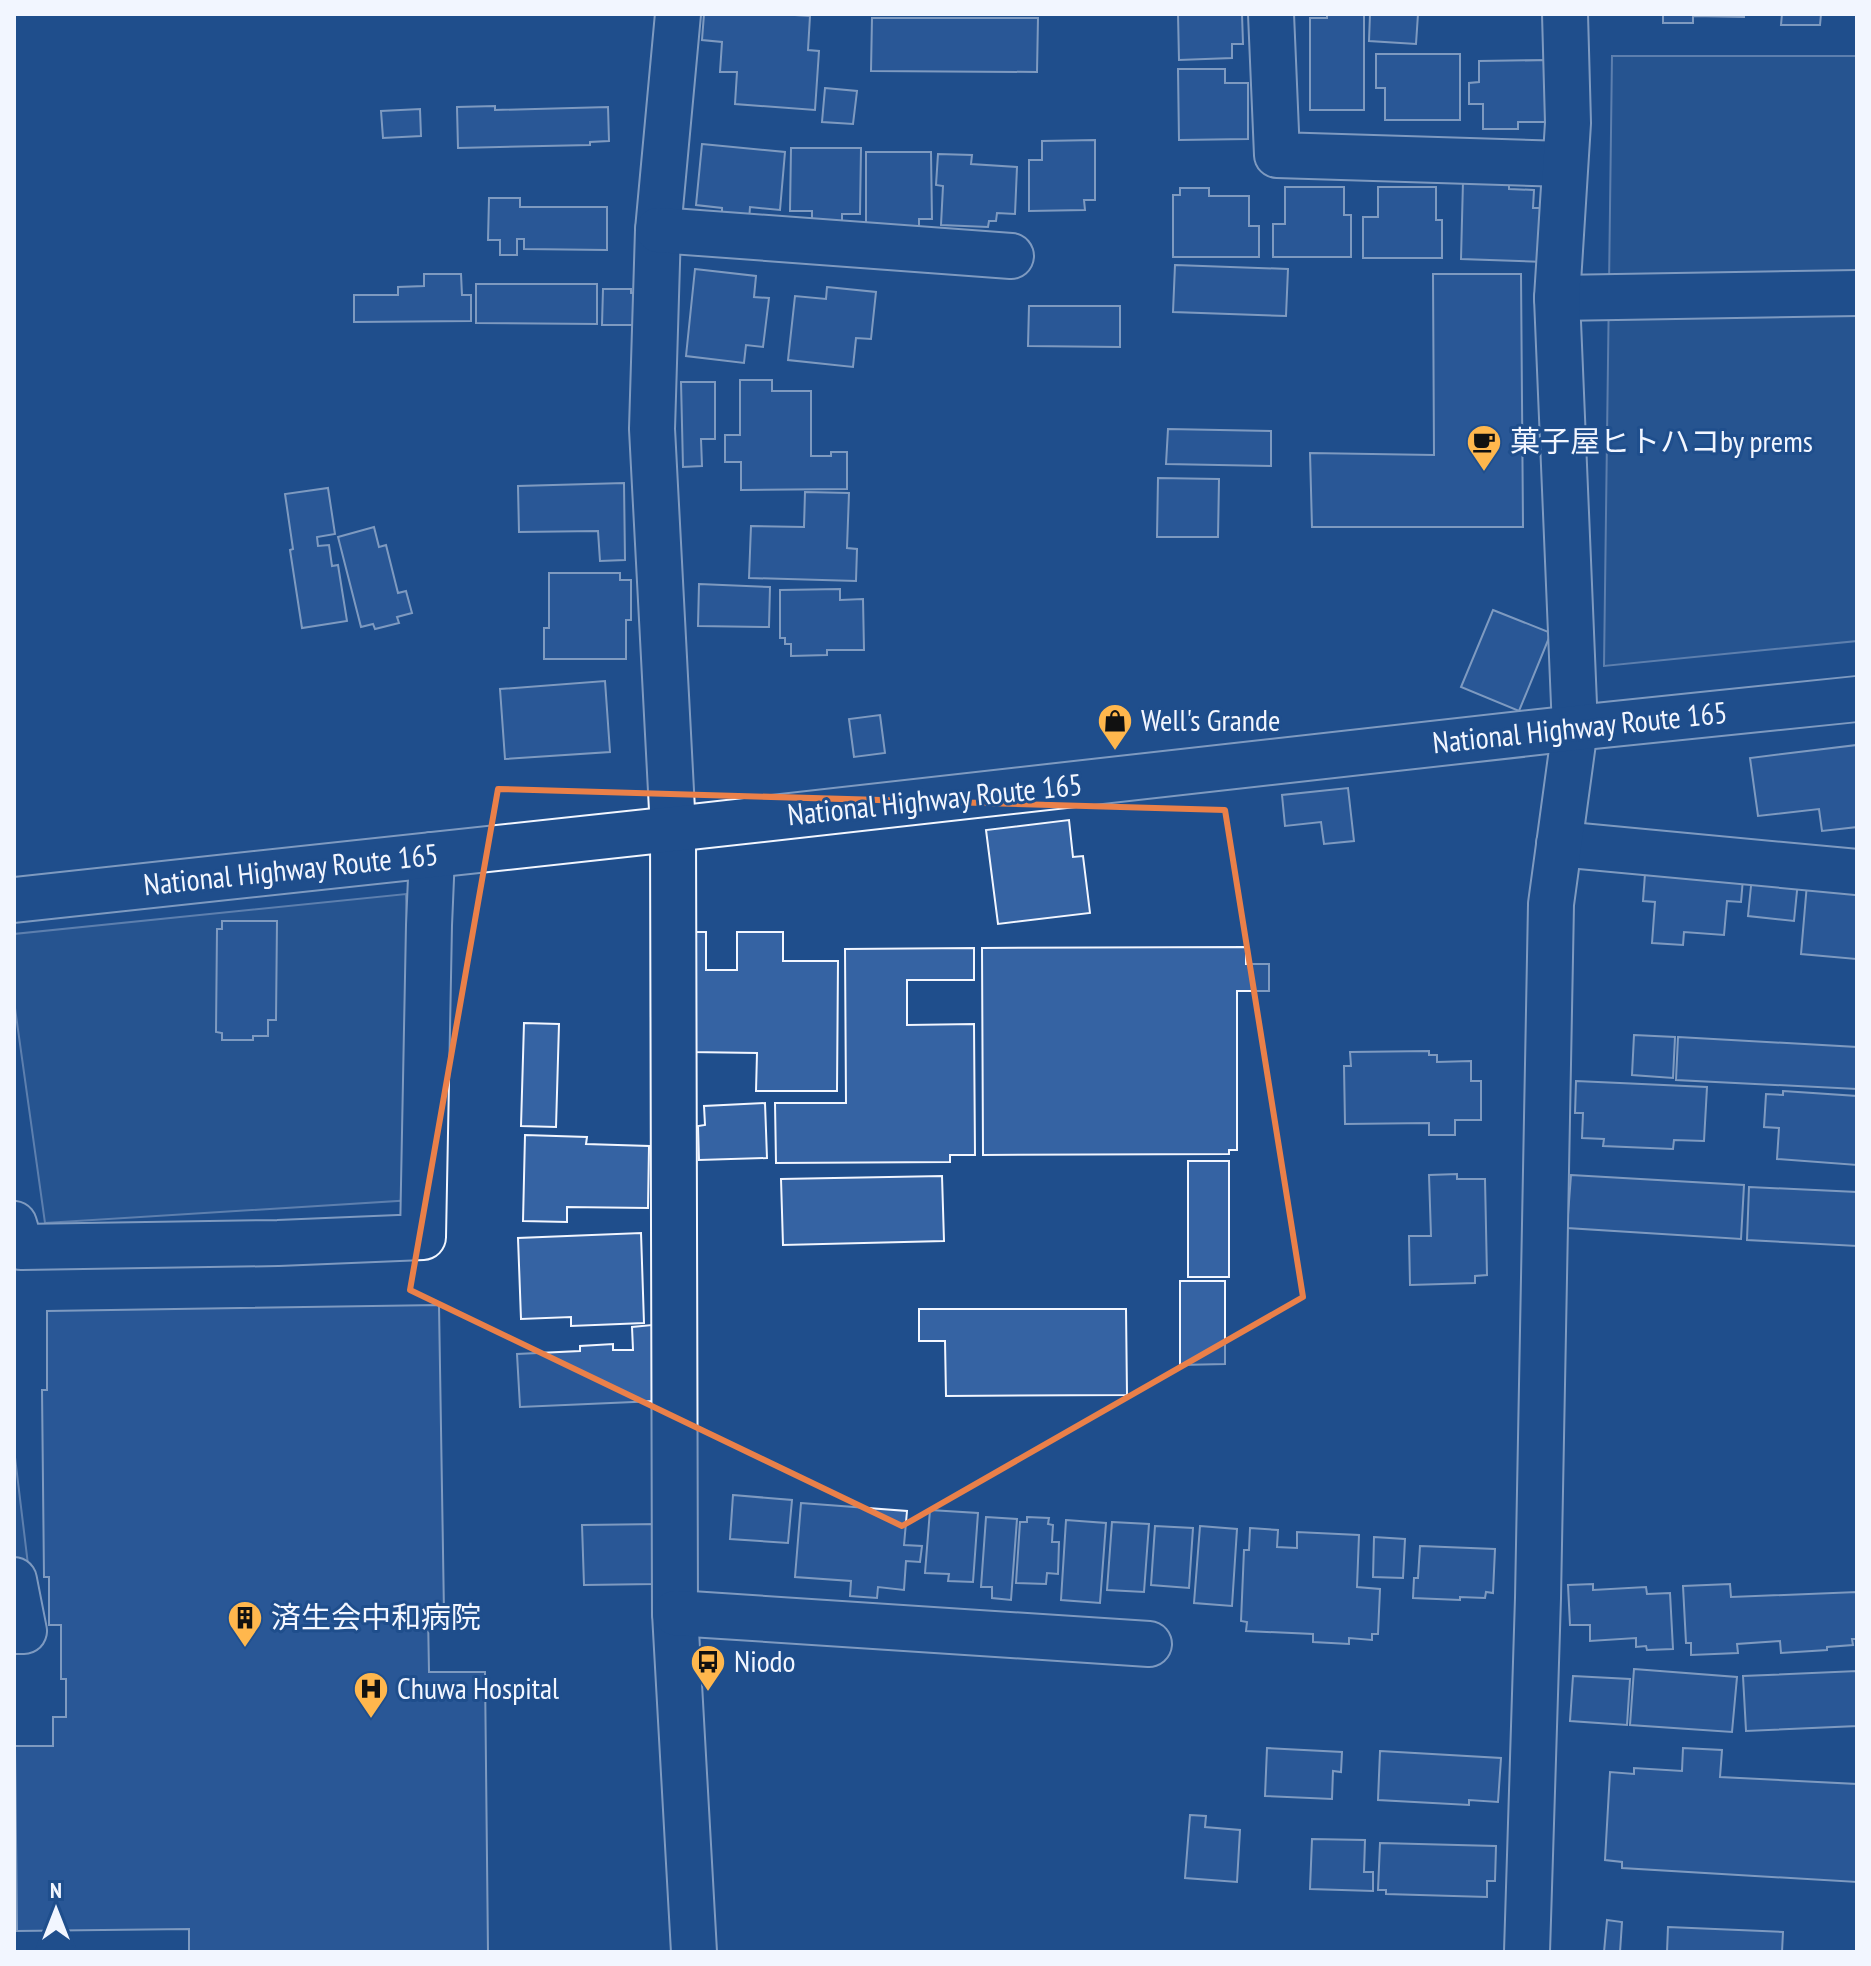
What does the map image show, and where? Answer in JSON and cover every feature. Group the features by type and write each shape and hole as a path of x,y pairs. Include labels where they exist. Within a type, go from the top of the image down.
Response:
{"main road":[{"path":"678,14 658,230 652,429 673,829 675,1613 694,1952"},
{"path":"1271,14 1277,155 1565,164"},
{"path":"1527,1952 1538,1582 1551,904 1575,728 1557,298 1568,123 1565,14"},
{"path":"658,230 1011,256"},
{"path":"1557,298 1857,293"},
{"name":"National Highway Route 165","path":"14,900 1857,699"},
{"path":"1559,844 1857,872"},
{"path":"14,1224 21,1247 423,1237 432,855"},
{"path":"14,1580 24,1631 14,1631"},
{"path":"675,1613 1149,1644"}],"highlighted area":[{"path":"498,789 1225,810 1303,1297 902,1526 410,1290"}],"shaded area":[{"path":"1612,56 1857,56 1857,641 1604,666"},
{"path":"406,894 413,1200 45,1223 14,1001 14,934"},
{"path":"14,1449 37,1639 14,1640"}],"building":[{"path":"704,14 810,16 808,50 819,51 815,110 735,104 737,72 720,72 722,42 702,40"},
{"path":"1178,14 1242,14 1243,44 1232,44 1232,58 1179,60"},
{"path":"1327,14 1364,14 1364,110 1310,110 1310,18 1327,18"},
{"path":"1370,14 1418,14 1416,44 1369,41"},
{"path":"1663,14 1744,14 1744,17 1693,16 1693,23 1663,23"},
{"path":"1782,14 1821,14 1820,25 1781,25"},
{"path":"872,18 1038,18 1037,72 871,71"},
{"path":"1376,54 1460,54 1460,120 1385,120 1385,88 1376,88"},
{"path":"1551,60 1548,122 1518,122 1518,129 1483,129 1483,104 1469,104 1469,83 1479,82 1479,61"},
{"path":"1178,69 1225,69 1225,83 1248,83 1248,139 1179,140"},
{"path":"825,88 857,91 853,124 822,122"},
{"path":"495,106 495,110 608,107 609,141 590,142 590,145 458,148 457,107"},
{"path":"420,109 421,136 383,138 381,111"},
{"path":"1095,140 1095,200 1084,200 1085,210 1029,211 1029,160 1042,160 1042,141"},
{"path":"702,144 785,152 780,210 750,207 749,220 722,217 722,208 696,205"},
{"path":"791,148 861,148 860,214 842,214 842,221 812,221 812,211 790,211"},
{"path":"866,152 931,152 932,219 919,219 919,237 866,237"},
{"path":"938,154 972,155 971,164 1017,167 1015,214 997,213 996,221 989,221 988,227 941,225 943,186 936,185"},
{"path":"1463,181 1509,182 1509,189 1534,190 1533,208 1546,208 1545,262 1461,259"},
{"path":"1285,187 1344,187 1344,215 1351,215 1351,257 1273,257 1273,224 1285,224"},
{"path":"1378,187 1436,187 1436,220 1442,220 1442,258 1363,258 1363,217 1378,217"},
{"path":"1180,188 1209,188 1209,196 1249,196 1249,226 1259,226 1259,257 1173,257 1173,195 1180,195"},
{"path":"489,198 520,198 520,207 607,207 607,250 524,249 524,239 517,239 517,255 500,255 500,240 488,240"},
{"path":"1175,265 1288,269 1286,316 1173,312"},
{"path":"695,269 756,276 754,297 769,298 763,347 746,345 744,363 686,356"},
{"path":"424,274 461,274 462,295 471,295 471,321 354,322 354,295 398,295 398,287 424,286"},
{"path":"1433,274 1521,274 1523,527 1312,527 1310,453 1434,455"},
{"path":"476,284 597,284 597,324 476,323"},
{"path":"827,287 876,292 871,339 856,338 853,367 788,360 795,296 826,299"},
{"path":"603,289 631,289 631,293 640,293 640,325 602,325"},
{"path":"1029,306 1120,306 1120,347 1028,346"},
{"path":"740,380 772,380 772,391 811,391 811,456 847,452 847,489 741,490 741,462 725,462 725,435 740,435"},
{"path":"681,382 715,382 715,439 701,439 702,466 683,467"},
{"path":"1168,429 1271,431 1271,466 1166,464"},
{"path":"1158,478 1219,479 1218,537 1157,537"},
{"path":"624,483 625,560 600,561 598,531 519,532 518,486"},
{"path":"328,488 335,534 317,537 318,546 329,545 332,566 338,565 347,621 302,628 285,494"},
{"path":"805,492 849,493 847,548 857,549 856,581 749,578 751,526 804,527"},
{"path":"374,527 379,547 386,545 398,593 406,591 412,613 397,617 399,623 375,629 373,624 361,627 338,537"},
{"path":"549,573 620,573 620,580 631,580 631,620 626,620 626,659 544,659 544,628 549,628"},
{"path":"699,584 770,587 769,627 698,626"},
{"path":"840,589 840,600 863,599 864,650 827,650 827,655 791,656 791,644 785,644 785,638 780,638 780,590"},
{"path":"1493,610 1551,633 1519,711 1461,687"},
{"path":"605,681 610,752 505,759 500,689"},
{"path":"880,715 885,753 854,757 849,719"},
{"path":"1857,745 1857,827 1822,831 1819,809 1758,816 1750,758"},
{"path":"1348,788 1354,841 1324,844 1321,822 1285,826 1282,795"},
{"path":"1069,820 1073,857 1083,856 1090,913 998,924 986,830"},
{"path":"1646,860 1744,867 1741,902 1727,901 1724,935 1684,932 1683,945 1652,943 1655,902 1643,901"},
{"path":"1753,866 1799,871 1794,921 1748,916"},
{"path":"1808,872 1857,875 1856,959 1801,954"},
{"path":"222,921 277,921 276,1020 268,1020 268,1036 253,1036 253,1040 222,1040 222,1033 216,1032 217,929 222,929"},
{"path":"695,932 706,932 706,970 737,970 737,932 783,932 783,961 838,961 837,1091 756,1091 757,1053 690,1052"},
{"path":"1246,947 1246,964 1269,964 1269,991 1237,991 1237,1150 1229,1150 1229,1154 983,1155 982,948"},
{"path":"974,948 974,980 907,980 907,1025 974,1024 975,1155 950,1155 950,1162 776,1163 775,1103 846,1103 845,949"},
{"path":"524,1023 559,1024 556,1127 521,1126"},
{"path":"1634,1035 1675,1037 1673,1078 1632,1075"},
{"path":"1678,1037 1857,1047 1857,1089 1676,1080"},
{"path":"1429,1051 1429,1055 1437,1055 1437,1062 1471,1061 1471,1081 1481,1081 1481,1120 1455,1120 1455,1135 1429,1135 1429,1123 1345,1124 1344,1066 1351,1066 1350,1052"},
{"path":"1576,1081 1707,1087 1704,1141 1674,1140 1673,1149 1603,1146 1604,1139 1582,1138 1583,1113 1575,1113"},
{"path":"1783,1091 1857,1096 1857,1165 1777,1159 1779,1128 1764,1127 1766,1094 1783,1095"},
{"path":"765,1103 767,1158 699,1160 698,1126 705,1125 704,1106"},
{"path":"525,1135 587,1137 586,1144 649,1146 648,1208 567,1207 567,1222 523,1221"},
{"path":"1188,1161 1229,1161 1229,1277 1188,1277"},
{"path":"1457,1174 1457,1179 1485,1179 1487,1275 1475,1276 1475,1283 1410,1285 1409,1236 1431,1236 1429,1175"},
{"path":"1571,1175 1744,1185 1741,1239 1567,1228"},
{"path":"942,1176 944,1241 783,1245 781,1179"},
{"path":"1749,1187 1857,1192 1857,1246 1747,1240"},
{"path":"641,1233 644,1323 571,1326 571,1317 521,1319 518,1238"},
{"path":"1180,1281 1225,1281 1225,1364 1180,1365"},
{"name":"済生会中和病院","path":"439,1305 444,1613 428,1614 429,1672 485,1672 488,1952 189,1952 189,1929 17,1931 15,1746 53,1746 53,1717 66,1717 66,1679 61,1679 61,1625 49,1625 49,1577 44,1577 42,1390 47,1390 47,1311"},
{"path":"919,1309 1126,1309 1127,1395 946,1396 945,1341 919,1341"},
{"path":"652,1325 656,1401 520,1407 517,1354 580,1351 580,1346 613,1344 613,1350 633,1350 632,1327"},
{"path":"733,1495 792,1500 788,1543 730,1539"},
{"path":"801,1503 907,1511 904,1545 922,1546 920,1562 906,1561 904,1590 878,1587 877,1598 850,1596 851,1581 795,1577"},
{"path":"930,1510 978,1513 973,1582 948,1581 949,1574 925,1573"},
{"path":"986,1517 1017,1519 1011,1600 992,1598 992,1587 981,1587"},
{"path":"1027,1517 1049,1518 1048,1524 1053,1525 1052,1542 1059,1542 1058,1574 1047,1573 1046,1584 1016,1583 1020,1522 1027,1522"},
{"path":"1066,1520 1106,1523 1100,1603 1061,1600"},
{"path":"1112,1522 1149,1524 1144,1592 1107,1590"},
{"path":"659,1524 659,1540 653,1540 654,1584 584,1585 582,1525"},
{"path":"1155,1526 1193,1528 1189,1588 1151,1585"},
{"path":"1200,1526 1237,1529 1232,1606 1194,1603"},
{"path":"1250,1528 1278,1530 1277,1547 1297,1548 1297,1532 1359,1535 1357,1587 1380,1589 1378,1634 1372,1634 1372,1640 1349,1638 1349,1644 1313,1642 1313,1634 1246,1631 1247,1622 1241,1621 1244,1550 1249,1550"},
{"path":"1374,1537 1405,1539 1403,1578 1373,1577"},
{"path":"1420,1546 1495,1549 1493,1593 1486,1592 1485,1598 1460,1597 1460,1600 1413,1598"},
{"path":"1593,1584 1593,1590 1646,1587 1647,1594 1670,1593 1673,1649 1647,1650 1646,1646 1636,1647 1636,1638 1590,1641 1590,1625 1570,1625 1568,1585"},
{"path":"1730,1584 1731,1597 1857,1592 1857,1639 1852,1639 1853,1645 1827,1647 1827,1650 1781,1653 1780,1641 1737,1644 1738,1653 1691,1655 1691,1643 1686,1643 1683,1586"},
{"path":"1634,1669 1737,1677 1732,1732 1630,1725"},
{"path":"1857,1671 1857,1726 1746,1731 1743,1676"},
{"path":"1573,1676 1630,1679 1627,1725 1570,1721"},
{"path":"1267,1748 1342,1752 1341,1772 1333,1771 1332,1799 1265,1796"},
{"path":"1683,1748 1722,1750 1720,1777 1857,1784 1857,1882 1622,1868 1622,1862 1605,1860 1610,1772 1634,1774 1634,1768 1682,1771"},
{"path":"1380,1751 1501,1758 1498,1802 1469,1800 1469,1805 1378,1800"},
{"path":"1190,1815 1206,1816 1205,1827 1240,1830 1237,1882 1185,1878"},
{"path":"1312,1839 1365,1840 1364,1872 1373,1872 1373,1891 1310,1889"},
{"path":"1380,1843 1496,1846 1495,1881 1487,1881 1487,1897 1386,1894 1386,1890 1378,1890"},
{"path":"1607,1920 1622,1922 1620,1952 1604,1952"},
{"path":"1668,1927 1783,1932 1782,1952 1667,1952"}],"place":[{"name":"菓子屋ヒトハコby prems","path":"1484,473"},
{"name":"Well's Grande","path":"1115,752"},
{"name":"済生会中和病院","path":"245,1649"},
{"name":"Niodo","path":"708,1693"},
{"name":"Chuwa Hospital","path":"371,1720"}]}
